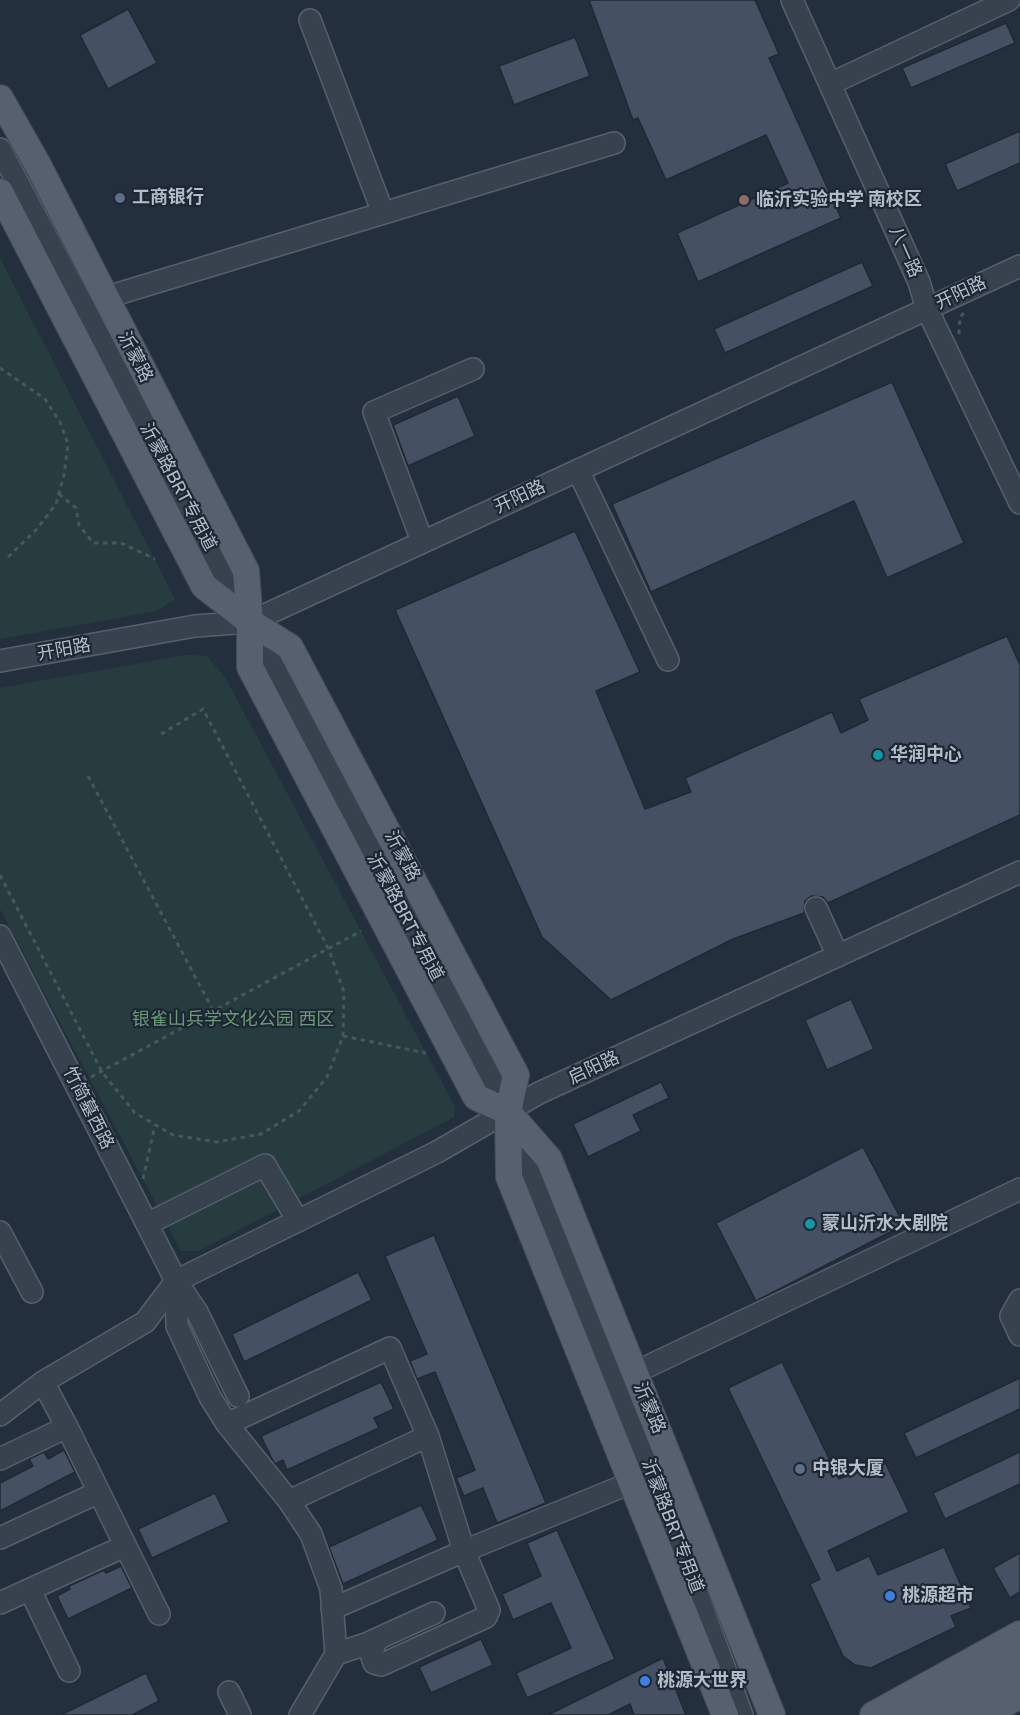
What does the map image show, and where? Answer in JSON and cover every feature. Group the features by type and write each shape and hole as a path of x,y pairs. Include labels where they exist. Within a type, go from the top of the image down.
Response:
{"main road":[{"name":"沂蒙路","path":"0,98 38,165 104,298 246,571 250,622 250,667 476,1097 507,1112 549,1159 772,1715"},
{"name":"沂蒙路","path":"0,192 204,586 250,622 290,647 404,859 516,1076 507,1112 509,1178 725,1715"},
{"path":"873,1715 1020,1634"},
{"path":"911,1715 1020,1653"},
{"path":"949,1715 1020,1674"},
{"path":"986,1715 1020,1695"}],"street":[{"name":"八一路","path":"792,0 919,282 927,309 1020,503"},
{"path":"830,84 1009,0"},
{"path":"310,20 383,213"},
{"path":"104,298 614,143"},
{"name":"沂蒙路BRT专用道","path":"0,149 250,622"},
{"name":"开阳路","path":"0,661 195,626 250,622 1020,266"},
{"path":"422,541 374,412 473,369"},
{"path":"578,470 668,660"},
{"name":"启阳路","path":"176,1281 437,1152 539,1093 1020,872"},
{"path":"816,908 838,956"},
{"name":"竹简墓西路","path":"0,936 176,1281 197,1312 238,1396"},
{"name":"沂蒙路BRT专用道","path":"507,1112 658,1489 742,1715"},
{"path":"147,1224 265,1165 298,1221"},
{"path":"634,1373 1020,1189"},
{"path":"0,1232 32,1292"},
{"path":"0,1415 43,1382 145,1322 176,1281"},
{"path":"176,1281 177,1326 210,1397 227,1424 289,1501 311,1534 331,1589 336,1654 300,1715"},
{"path":"1020,1300 1011,1316 1020,1335"},
{"path":"227,1424 390,1348 428,1436 464,1551 489,1611 486,1617 381,1665 374,1663 371,1641"},
{"path":"43,1382 159,1614"},
{"path":"0,1459 67,1427"},
{"path":"289,1501 428,1436"},
{"path":"332,1609 464,1551 633,1482"},
{"path":"0,1538 99,1492"},
{"path":"0,1604 125,1546"},
{"path":"30,1590 69,1671"},
{"path":"359,1597 346,1611 342,1623 345,1634 354,1643 371,1641"},
{"path":"336,1654 371,1641 434,1612"},
{"path":"229,1692 240,1715"}],"path":[{"path":"959,336 960,317 968,309"},
{"path":"0,368 45,399 60,422 68,444 64,475 56,504 36,530 7,558"},
{"path":"59,494 76,508 79,525 93,543 121,543 155,559"},
{"path":"0,875 102,1072 135,1113 173,1135 217,1142 261,1134 299,1111 327,1077 343,1036 344,992 329,950 203,709 161,734"},
{"path":"88,776 214,1012"},
{"path":"76,1085 361,931"},
{"path":"343,1036 426,1053"},
{"path":"143,1179 155,1125"}],"green space":[{"path":"0,258 175,599 157,611 0,639"},
{"name":"银雀山兵学文化公园 西区","path":"186,655 207,656 226,679 455,1107 454,1117 199,1251 181,1251 0,909 0,688"}],"building":[{"path":"589,0 755,0 779,54 769,58 841,218 698,282 677,233 788,183 766,135 666,180 638,118 633,120"},
{"path":"128,9 157,63 108,89 80,35"},
{"path":"1006,23 1015,43 911,88 902,68"},
{"path":"575,37 590,76 514,105 499,66"},
{"path":"1020,131 1020,163 957,191 945,164"},
{"path":"862,262 873,286 725,353 714,329"},
{"path":"892,382 964,543 887,578 854,501 651,592 612,504"},
{"path":"458,396 475,436 408,466 393,425"},
{"name":"华润中心","path":"575,531 640,672 596,691 645,809 691,792 685,778 832,712 841,733 868,720 859,699 1007,636 1020,665 1020,815 828,903 823,897 811,896 805,901 804,913 733,939 611,1000 542,937 395,610"},
{"path":"851,999 874,1049 827,1070 805,1020"},
{"path":"661,1082 669,1098 633,1115 641,1131 588,1157 573,1124"},
{"name":"蒙山沂水大剧院","path":"863,1147 904,1225 756,1301 716,1223"},
{"path":"434,1235 546,1503 497,1523 483,1488 464,1496 456,1478 475,1470 435,1372 417,1379 410,1361 427,1354 385,1256"},
{"path":"358,1272 372,1300 244,1362 232,1334"},
{"path":"782,1362 839,1479 883,1458 909,1512 828,1551 837,1571 869,1556 878,1575 944,1547 971,1608 951,1616 956,1627 871,1668 855,1665 843,1656 810,1584 820,1579 728,1388"},
{"path":"1020,1378 1020,1409 916,1458 904,1433"},
{"path":"381,1382 394,1409 374,1418 379,1428 287,1470 283,1460 275,1464 261,1436"},
{"path":"64,1450 75,1472 0,1511 0,1483 33,1466 29,1459 44,1452 48,1459"},
{"path":"1020,1452 1020,1484 945,1519 933,1493"},
{"path":"215,1493 229,1522 152,1558 138,1529"},
{"path":"421,1505 438,1540 343,1584 329,1547"},
{"path":"557,1530 615,1659 527,1698 516,1673 571,1648 551,1603 513,1620 502,1594 541,1576 527,1543"},
{"path":"1020,1553 1020,1592 1010,1598 993,1568"},
{"path":"121,1566 132,1588 68,1619 57,1596 70,1589 69,1586 104,1570 106,1573"},
{"path":"481,1639 493,1665 431,1693 419,1667"},
{"name":"桃源大世界","path":"663,1658 686,1715 634,1715 630,1704 608,1715 548,1715"},
{"path":"146,1673 159,1701 132,1715 61,1715"}],"place":[{"name":"工商银行","path":"120,198"},
{"name":"临沂实验中学 南校区","path":"744,200"},
{"name":"华润中心","path":"878,755"},
{"name":"蒙山沂水大剧院","path":"810,1224"},
{"name":"中银大厦","path":"800,1469"},
{"name":"桃源超市","path":"890,1596"},
{"name":"桃源大世界","path":"645,1681"}]}
